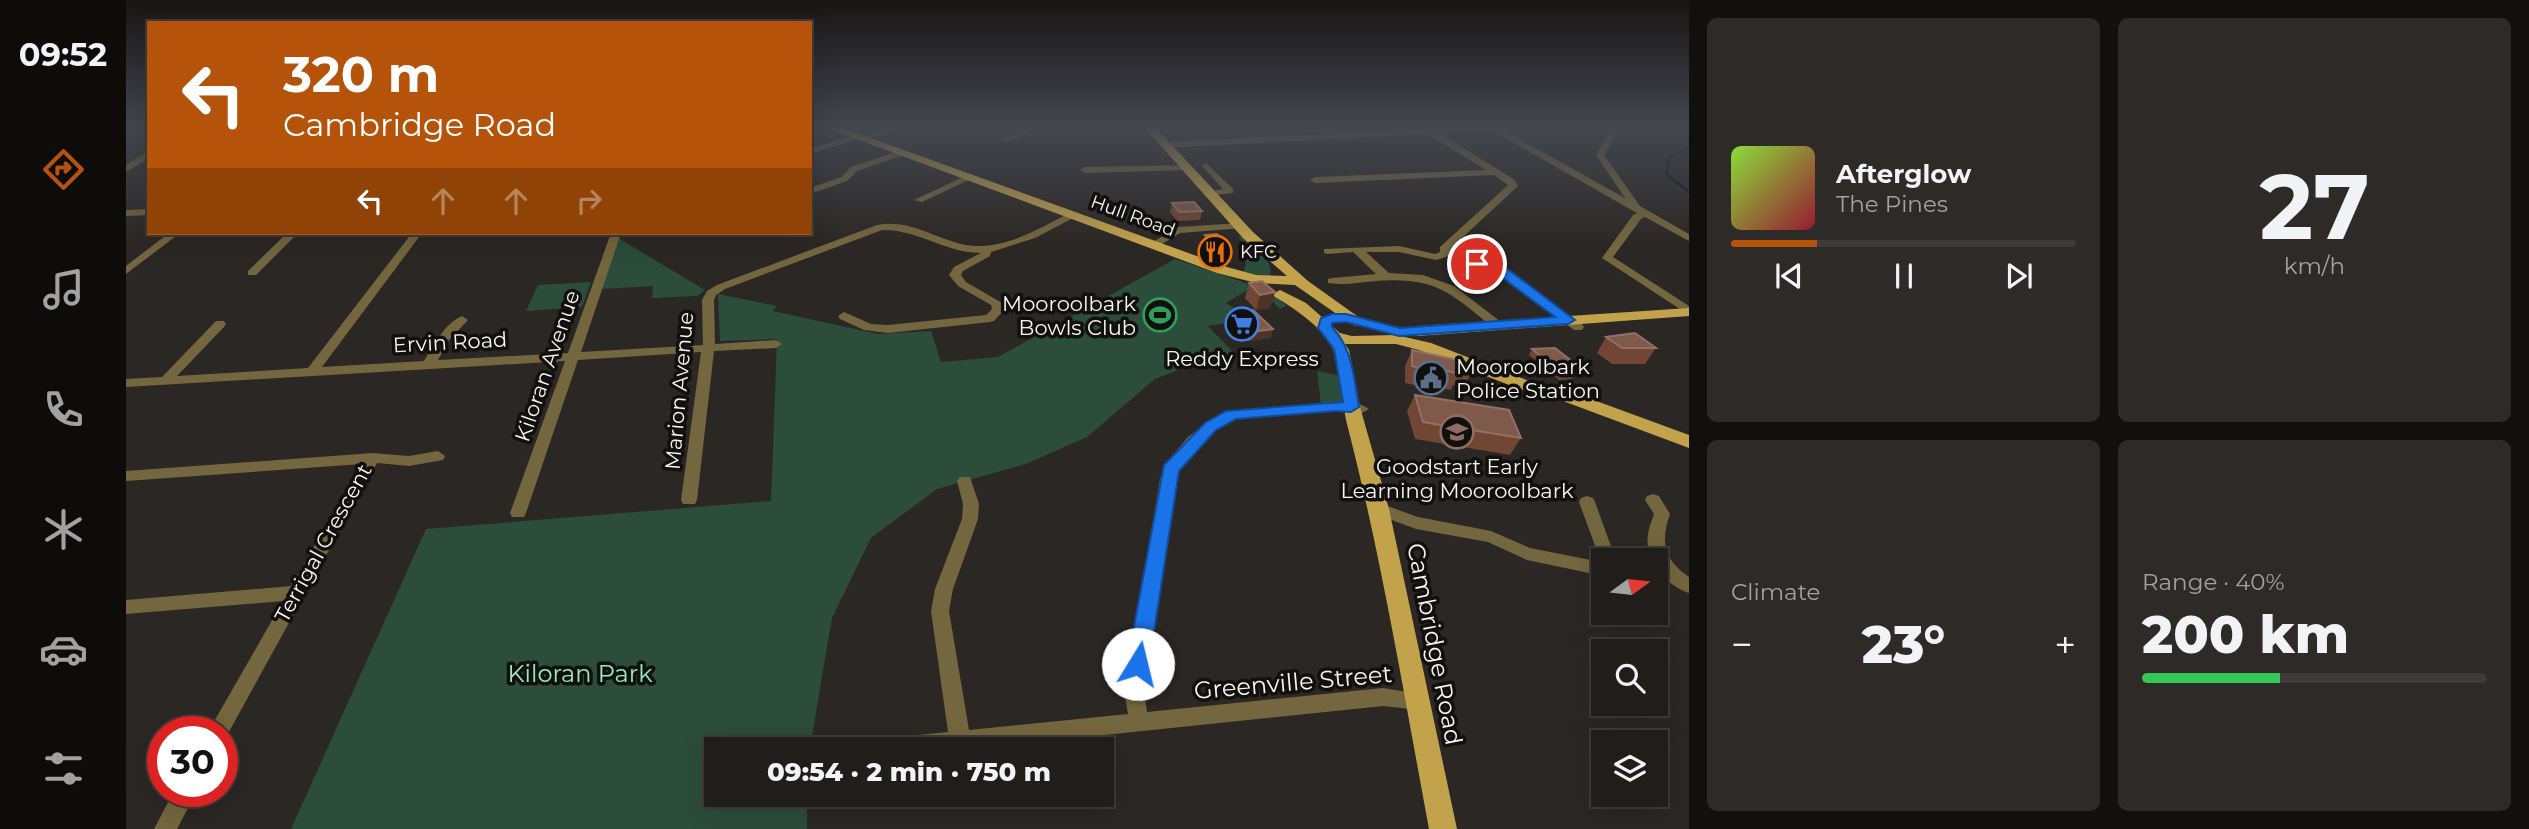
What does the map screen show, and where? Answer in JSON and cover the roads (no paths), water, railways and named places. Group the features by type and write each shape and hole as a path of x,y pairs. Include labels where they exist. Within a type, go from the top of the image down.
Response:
{"main road":[{"name":"Hull Road","path":"938,167 1222,270 1277,287 1328,331"},
{"path":"1186,167 1266,253 1370,332 1363,340"},
{"path":"1266,253 1274,265 1277,287 1303,296 1308,292 1305,284"},
{"path":"1689,312 1429,341 1345,340 1328,331 1324,322 1332,318 1357,321 1429,341 1470,362 1538,390 1689,443"},
{"path":"1429,341 1497,325 1689,319"},
{"name":"Cambridge Road","path":"1328,331 1339,345 1350,374 1419,701 1443,829"},
{"name":"Cambridge Road","path":"1350,374 1351,355 1363,340"}],"street":[{"path":"812,190 844,179 854,169 861,167"},
{"path":"1085,170 1186,167"},
{"path":"1207,167 1230,191 1210,194"},
{"path":"1447,253 1444,249 1513,186 1512,182 1486,167"},
{"path":"1561,167 1689,237"},
{"path":"1608,167 1639,210 1637,218 1606,257 1689,312"},
{"path":"1315,180 1494,172"},
{"path":"919,200 968,178"},
{"path":"1612,195 1628,194"},
{"path":"126,213 147,212"},
{"name":"Marion Avenue","path":"689,500 709,348 708,300 711,293 881,226 909,227 958,247 986,250 1005,246 1072,216"},
{"path":"1153,245 1178,230 1240,226"},
{"path":"128,269 172,235"},
{"path":"251,273 291,235"},
{"path":"312,372 415,235"},
{"name":"Kiloran Avenue","path":"518,513 614,235"},
{"path":"1356,249 1387,278"},
{"path":"1328,250 1399,249 1436,257 1447,253 1504,273 1573,324"},
{"path":"844,316 868,327 888,330 990,318 998,310 996,303 962,284 956,275 958,269 983,256 986,250"},
{"path":"1332,281 1414,278 1444,285 1457,292 1497,325"},
{"path":"429,364 444,338 462,320"},
{"path":"166,380 220,324"},
{"name":"Ervin Road","path":"126,383 776,344"},
{"path":"1139,722 1134,691 1168,479 1175,461 1216,422 1232,414 1336,406 1357,408"},
{"path":"373,458 409,461 438,456"},
{"name":"Terrigal Crescent","path":"126,476 373,458"},
{"name":"Terrigal Crescent","path":"227,716 373,458"},
{"path":"959,737 940,611 944,589 970,519 971,504 965,481"},
{"path":"1653,500 1662,513 1653,537 1660,561 1667,570 1689,586"},
{"path":"1587,502 1604,548"},
{"path":"1379,509 1416,523 1491,537 1527,554 1591,567"},
{"path":"126,607 295,593"},
{"name":"Greenville Street","path":"998,737 1383,697 1419,701"},
{"path":"165,829 177,807"}],"waterway":[{"path":"1668,167 1666,174 1689,192"}],"place":[{"name":"KFC","path":"1215,252"},
{"name":"Mooroolbark Bowls Club","path":"1160,315"},
{"name":"Reddy Express","path":"1242,324"},
{"name":"Mooroolbark Police Station","path":"1431,378"},
{"name":"Goodstart Early Learning Mooroolbark","path":"1457,432"}],"park label":[{"name":"Kiloran Park","path":"580,673"}]}
